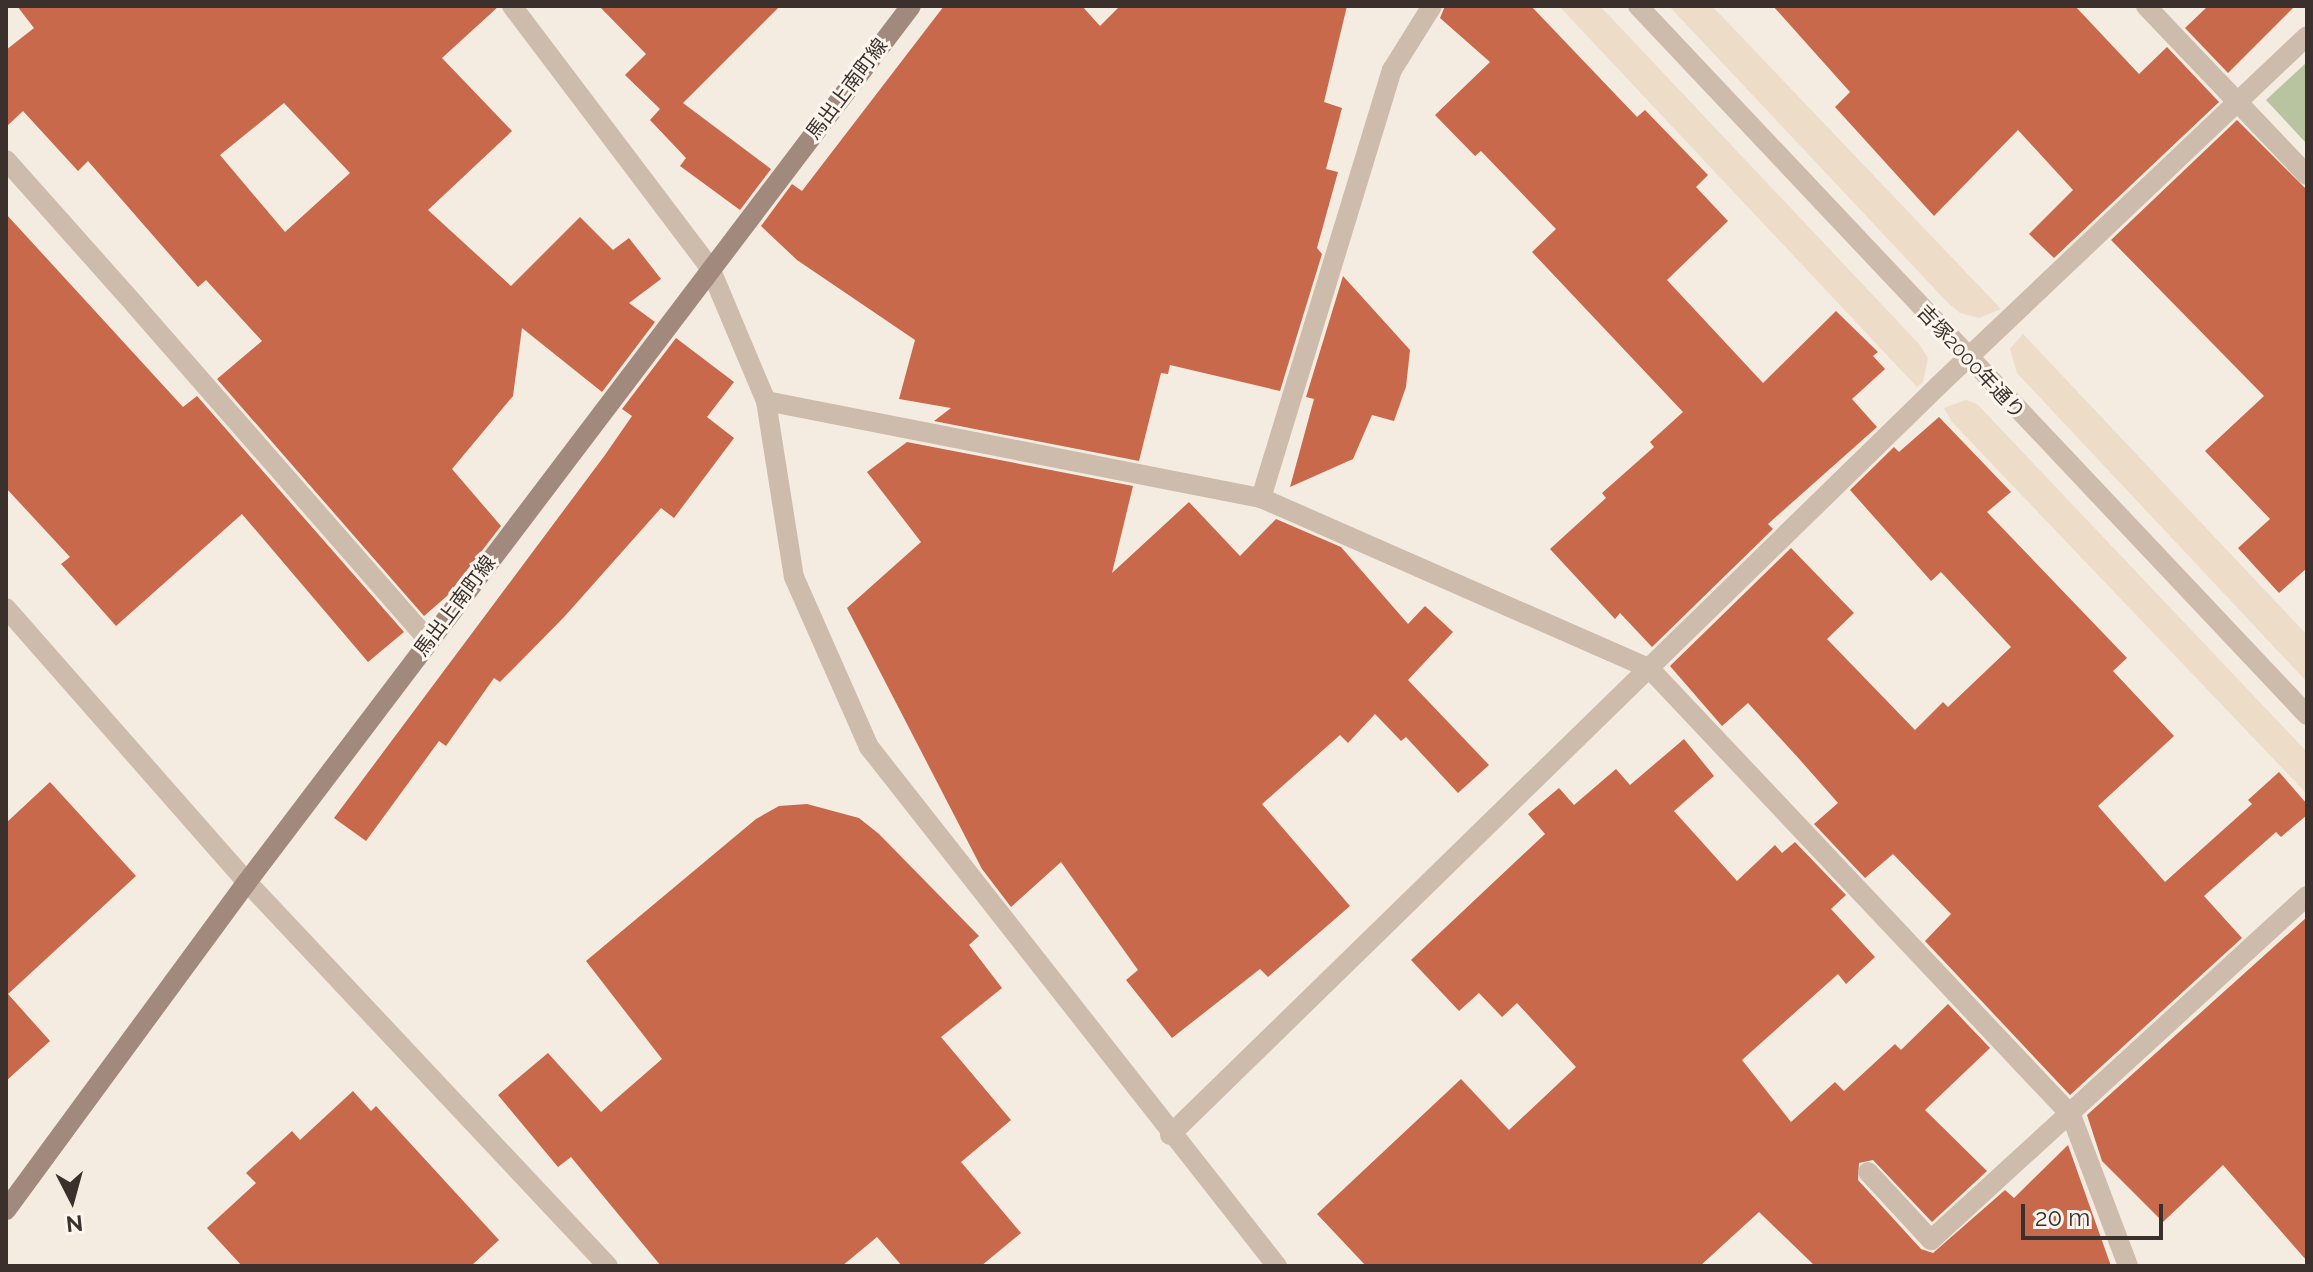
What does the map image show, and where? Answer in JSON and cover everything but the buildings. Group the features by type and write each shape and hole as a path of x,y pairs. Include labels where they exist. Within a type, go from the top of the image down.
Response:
{"main road":[{"name":"馬出上南町線","path":"6,1210 247,882 911,6"}],"street":[{"path":"512,6 710,268 766,401 794,577 869,747 1170,1135 1277,1266"},
{"path":"1261,498 1392,70 1432,6"},
{"name":"吉塚2000年通り","path":"1638,6 2307,715"},
{"path":"2146,6 2307,175"},
{"path":"1170,1135 1649,668 2307,36"},
{"path":"6,160 429,641"},
{"path":"766,401 1261,498 1649,668 2071,1115 2128,1266"},
{"path":"6,608 247,882 608,1266"},
{"path":"1868,1172 1931,1240 2307,896"}],"green space":[{"path":"2307,62 2307,144 2266,100"}],"shaded area":[{"path":"1559,6 1600,6 1919,344 1928,358 1923,382 1917,387"},
{"path":"1669,6 1712,6 2001,309 1979,318 1960,313 1948,303"},
{"path":"2023,334 2307,635 2307,682 2017,373 2010,349"},
{"path":"1966,400 1977,404 2307,752 2307,794 1952,422 1944,408"}]}
